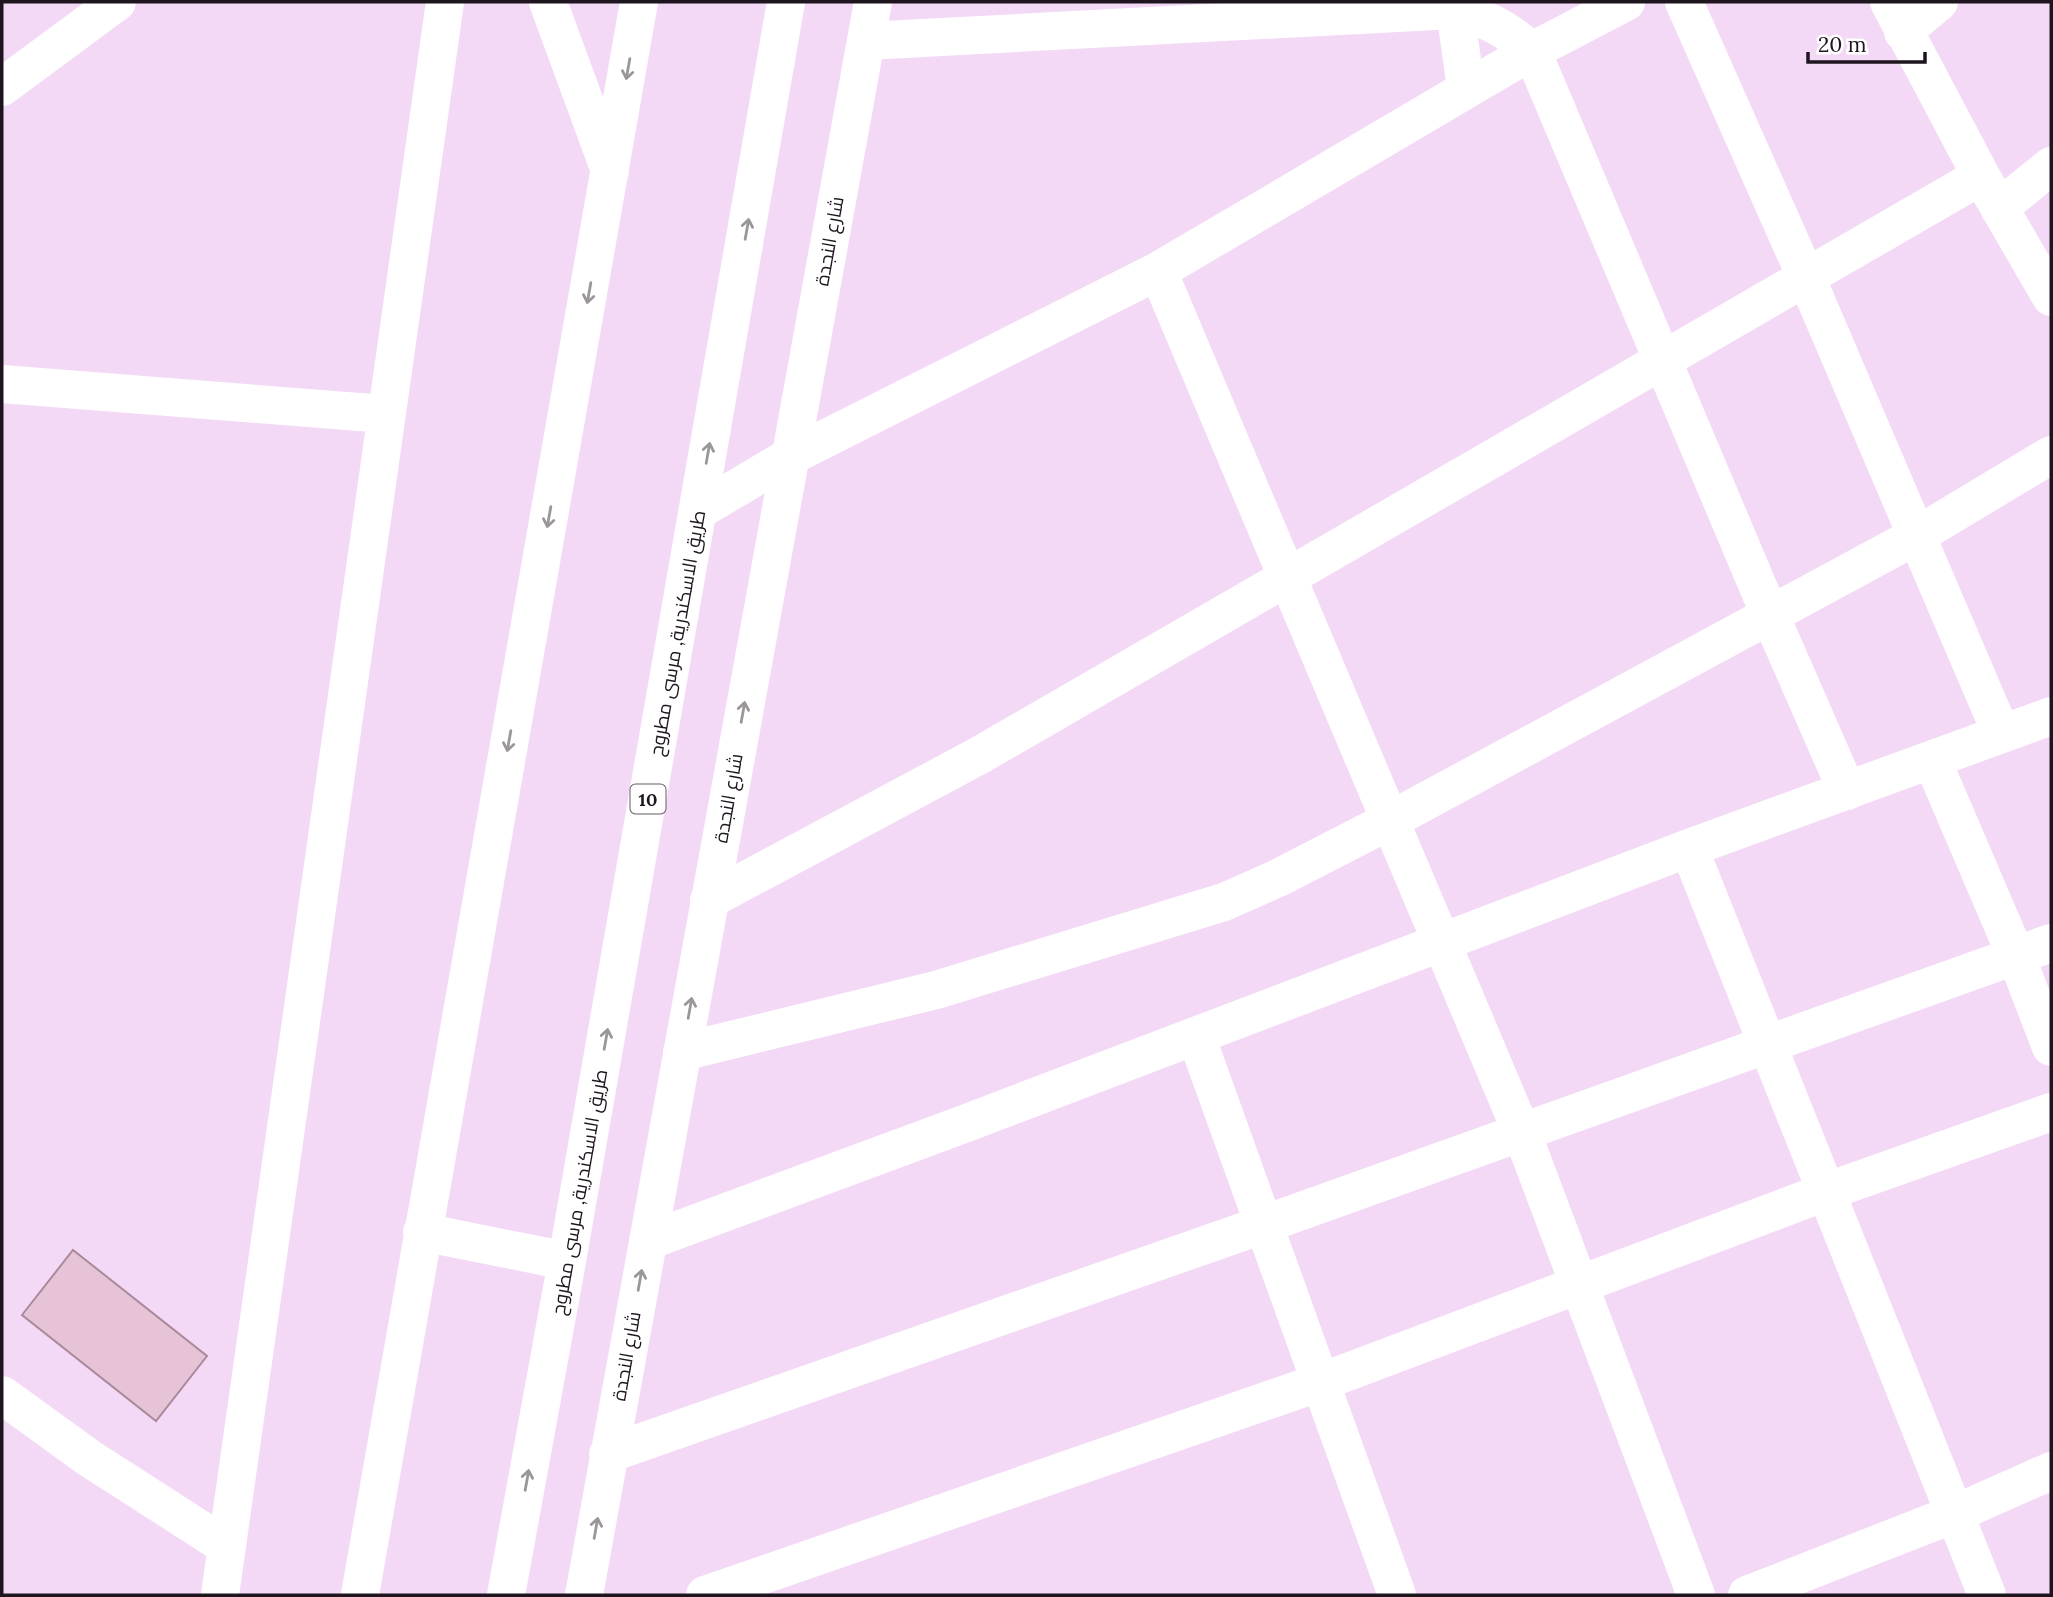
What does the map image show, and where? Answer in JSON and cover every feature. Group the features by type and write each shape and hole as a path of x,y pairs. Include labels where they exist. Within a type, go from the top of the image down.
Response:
{"street":[{"path":"2,87 117,2"},
{"path":"220,1595 444,2"},
{"path":"548,2 610,172"},
{"path":"360,1595 639,2"},
{"name":"طريق الاسكندرية, مرسى مطروح","path":"506,1595 567,1261 786,2"},
{"name":"شارع النجدة","path":"584,1595 873,2"},
{"path":"1684,2 1806,277 2001,733"},
{"path":"1938,2 1896,17 1990,192 2051,297"},
{"path":"866,41 1454,6 1481,16 1508,31 1532,51 1847,791"},
{"path":"1454,6 1466,89"},
{"path":"698,511 789,457 1158,271 1608,6"},
{"path":"709,900 980,755 1806,277 2051,166"},
{"path":"1158,271 1522,1133 1696,1595"},
{"path":"2,384 385,414"},
{"path":"682,1052 936,990 1224,902 1389,821 1916,536 2051,455"},
{"path":"648,1241 1689,848 2051,716"},
{"path":"1932,760 2016,956 2051,1047"},
{"path":"1689,848 1987,1595"},
{"path":"608,1454 1522,1133 2051,943"},
{"path":"1196,1036 1397,1595"},
{"path":"705,1595 1321,1382 1828,1191 2051,1112"},
{"path":"422,1232 567,1261"},
{"path":"2,1395 89,1458 226,1546"},
{"path":"1747,1595 1954,1514 2051,1471"}],"building":[{"path":"73,1250 207,1356 156,1421 22,1315"}]}
